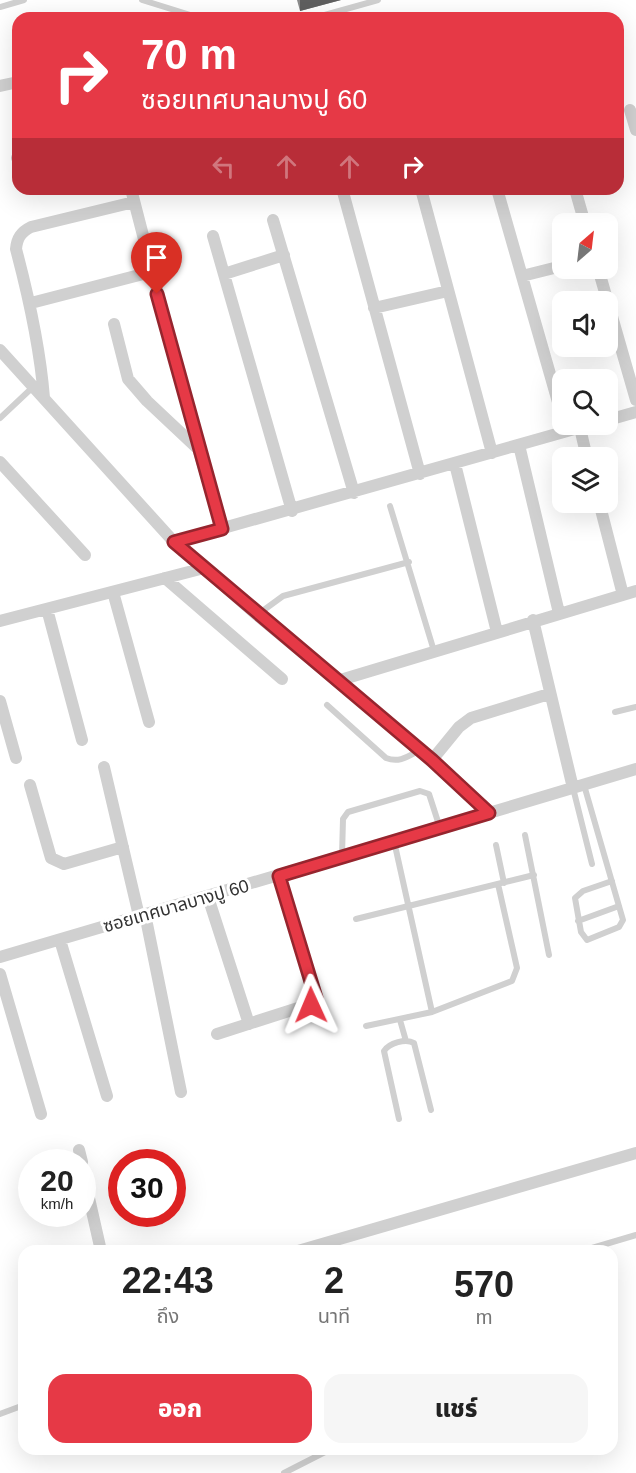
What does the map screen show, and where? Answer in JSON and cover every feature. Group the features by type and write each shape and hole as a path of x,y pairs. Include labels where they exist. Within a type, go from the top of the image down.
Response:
{"street":[{"path":"630,110 636,130"},
{"path":"132,195 198,448 222,529"},
{"path":"344,195 420,474"},
{"path":"423,195 492,453"},
{"path":"499,195 552,381"},
{"path":"577,195 582,213"},
{"path":"44,398 41,357 31,303 16,249 20,235 31,227 134,202"},
{"path":"273,220 354,493"},
{"path":"213,236 292,511"},
{"path":"224,274 284,255"},
{"path":"522,276 552,268"},
{"path":"31,303 151,272"},
{"path":"601,279 636,400"},
{"path":"374,308 448,291"},
{"path":"114,324 128,379 147,401 198,448"},
{"path":"0,350 174,542 257,615 432,760 489,813"},
{"path":"618,417 636,412"},
{"path":"174,542 292,511 519,445 552,433"},
{"path":"519,445 559,613"},
{"path":"0,462 85,555"},
{"path":"455,464 497,632"},
{"path":"602,513 623,595"},
{"path":"0,621 204,568"},
{"path":"165,578 282,679"},
{"path":"337,681 533,620 636,591"},
{"path":"113,592 149,722"},
{"path":"47,609 82,740"},
{"path":"533,620 549,694 578,786"},
{"path":"432,760 459,727 471,718 549,694"},
{"path":"0,701 16,758"},
{"path":"104,767 142,915 181,1092"},
{"name":"ซอยเทศบาลบางปู 60","path":"0,957 636,769"},
{"path":"30,785 51,858 57,863 64,864 123,847"},
{"path":"217,1034 316,1002 279,876"},
{"path":"208,897 249,1024"},
{"path":"60,940 107,1096"},
{"path":"0,974 41,1114"},
{"path":"319,1245 636,1153"},
{"path":"96,1227 100,1245"}],"lane":[{"path":"0,7 24,0"},
{"path":"142,0 181,12"},
{"path":"335,12 378,0"},
{"path":"0,418 33,387"},
{"path":"390,506 409,562 434,651"},
{"path":"257,615 283,596 409,562"},
{"path":"327,705 386,758 394,761 402,760 420,750"},
{"path":"615,712 636,707"},
{"path":"578,786 592,864"},
{"path":"578,786 612,880 622,924 592,939 583,938 574,901 577,894 612,880"},
{"path":"342,857 344,815 358,809 420,791 426,792 432,801 440,828"},
{"path":"525,835 549,955"},
{"path":"394,841 432,1012"},
{"path":"366,1026 432,1012 503,987 516,975 517,968 496,845"},
{"path":"356,919 534,875"},
{"path":"578,921 619,906"},
{"path":"400,1020 406,1041"},
{"path":"399,1119 384,1051 389,1046 406,1041 414,1043 431,1110"},
{"path":"602,1245 636,1235"},
{"path":"0,1414 18,1407"},
{"path":"284,1473 319,1455"}],"route":[{"path":"157,294 222,529 174,542 257,615 432,760 489,813 279,876 316,998 315,1004 311,1005"}]}
